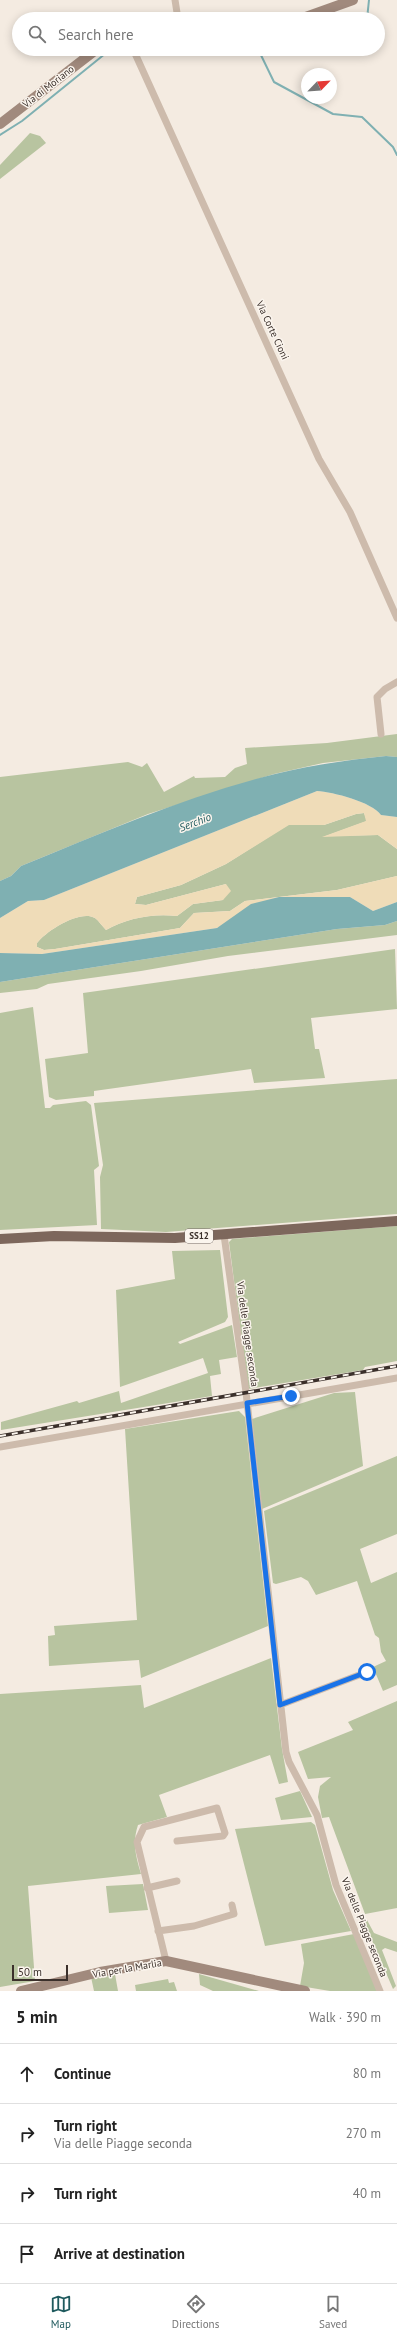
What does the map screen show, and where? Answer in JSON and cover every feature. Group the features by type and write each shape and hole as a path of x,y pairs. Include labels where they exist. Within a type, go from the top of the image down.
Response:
{"main road":[{"name":"SS12","path":"0,1238 62,1236 175,1238 397,1221"}],"street":[{"path":"175,0 177,12"},
{"path":"320,12 353,0"},
{"name":"Via di Moriano","path":"0,124 88,56"},
{"name":"Via Corte Cioni","path":"135,56 319,459 350,512 397,618"},
{"path":"381,734 377,697 384,689 397,682"},
{"name":"Via delle Piagge seconda","path":"224,1235 247,1403 280,1705 288,1762 316,1815 336,1885 380,1991"},
{"path":"0,1447 397,1378"},
{"path":"280,1705 367,1672"},
{"path":"166,1961 137,1842 142,1829 217,1808 225,1833 222,1836 177,1841"},
{"path":"147,1888 177,1881"},
{"path":"158,1931 194,1926 234,1914 232,1905"},
{"name":"Via per la Marlia","path":"21,1991 100,1972 166,1961 305,1991"}],"green space":[{"path":"30,133 40,136 46,143 0,179 0,165"},
{"path":"397,734 397,757 386,756 323,763 274,774 148,814 21,866 11,876 0,881 0,777 128,762 142,767 147,763 164,792 194,776 195,778 225,777 235,768 247,764 245,748 327,743"},
{"path":"364,813 367,821 326,836 378,835 397,849 397,876 337,890 245,901 230,911 194,913 180,928 55,949 44,950 37,947 37,943 41,938 55,927 81,916 95,918 106,930 122,922 140,917 159,915 177,916 193,904 223,900 226,884 146,905 135,904 137,897 181,885 226,864 289,824 324,825 356,814"},
{"path":"397,921 397,935 228,956 141,971 48,984 37,989 0,993 0,982 337,929 385,925"},
{"path":"395,949 397,1009 311,1018 315,1049 319,1049 325,1078 254,1083 251,1069 94,1091 94,1096 56,1100 49,1097 45,1059 88,1053 83,993"},
{"path":"33,1007 45,1108 50,1108 53,1105 86,1101 91,1105 99,1166 94,1170 97,1225 0,1230 0,1013"},
{"path":"397,1079 397,1214 166,1232 101,1229 100,1177 103,1165 94,1103"},
{"path":"397,1226 397,1361 365,1367 363,1370 248,1389 229,1242 232,1239"},
{"path":"220,1250 228,1317 225,1322 178,1342 180,1344 232,1325 237,1357 219,1360 221,1374 210,1376 212,1396 1,1430 1,1422 77,1401 79,1403 119,1391 121,1403 208,1373 203,1358 120,1387 116,1290 175,1279 172,1251"},
{"path":"355,1392 363,1466 262,1509 252,1419 334,1393"},
{"path":"239,1411 245,1417 268,1626 141,1678 139,1660 49,1666 48,1636 55,1635 54,1626 137,1620 125,1429"},
{"path":"397,1456 397,1534 360,1549 371,1583 397,1572 397,1685 383,1691 373,1667 386,1661 381,1652 379,1638 375,1635 357,1581 316,1595 308,1581 301,1577 276,1584 273,1583 264,1511"},
{"path":"271,1658 282,1749 288,1782 279,1784 270,1755 159,1795 167,1817 138,1825 136,1832 135,1850 141,1874 28,1886 35,1981 0,1987 0,1694 141,1685 144,1708"},
{"path":"397,1701 397,1908 365,1914 329,1817 322,1818 318,1797 320,1786 331,1777 308,1779 298,1752 353,1730 348,1722"},
{"path":"300,1791 312,1817 281,1820 275,1798"},
{"path":"311,1822 315,1825 333,1890 351,1931 265,1946 235,1829"},
{"path":"143,1884 148,1910 109,1913 106,1886"},
{"path":"367,1920 374,1933 397,1942 397,1952 385,1948 382,1950 396,1986 393,1989 364,1922"},
{"path":"354,1934 378,1991 330,1991 300,1986 304,1963 301,1944"},
{"path":"115,1974 118,1991 94,1991 91,1977"},
{"path":"199,1974 259,1991 213,1991 200,1985"},
{"path":"168,1979 169,1983 174,1982 177,1991 136,1991 135,1985"}],"sand":[{"path":"317,791 352,798 376,810 381,815 397,817 397,849 378,835 322,837 366,821 364,813 356,814 324,825 289,825 226,864 181,885 137,897 135,904 146,905 226,884 231,891 223,900 193,904 177,916 159,915 140,917 122,922 106,930 95,918 81,916 55,927 41,938 37,943 37,947 44,950 55,949 180,928 194,913 230,911 245,901 337,890 397,876 397,902 373,911 350,897 279,897 217,928 42,954 0,953 0,918 28,901 44,900"}],"water":[{"name":"Serchio","path":"386,756 397,757 397,817 381,815 376,810 352,798 317,791 44,900 28,901 0,918 0,881 11,876 21,866 146,816 242,783 302,768"},
{"path":"279,897 350,897 373,911 397,902 397,921 385,925 337,929 0,982 0,953 42,954 217,928 251,904"}],"waterway":[{"path":"368,12 369,0"},
{"path":"0,135 22,121 102,56"},
{"path":"261,56 274,82 333,114 362,117 393,147 397,155"}],"railway":[{"path":"0,1436 397,1366"}],"route":[{"path":"291,1396 247,1403 280,1705 367,1672"}]}
